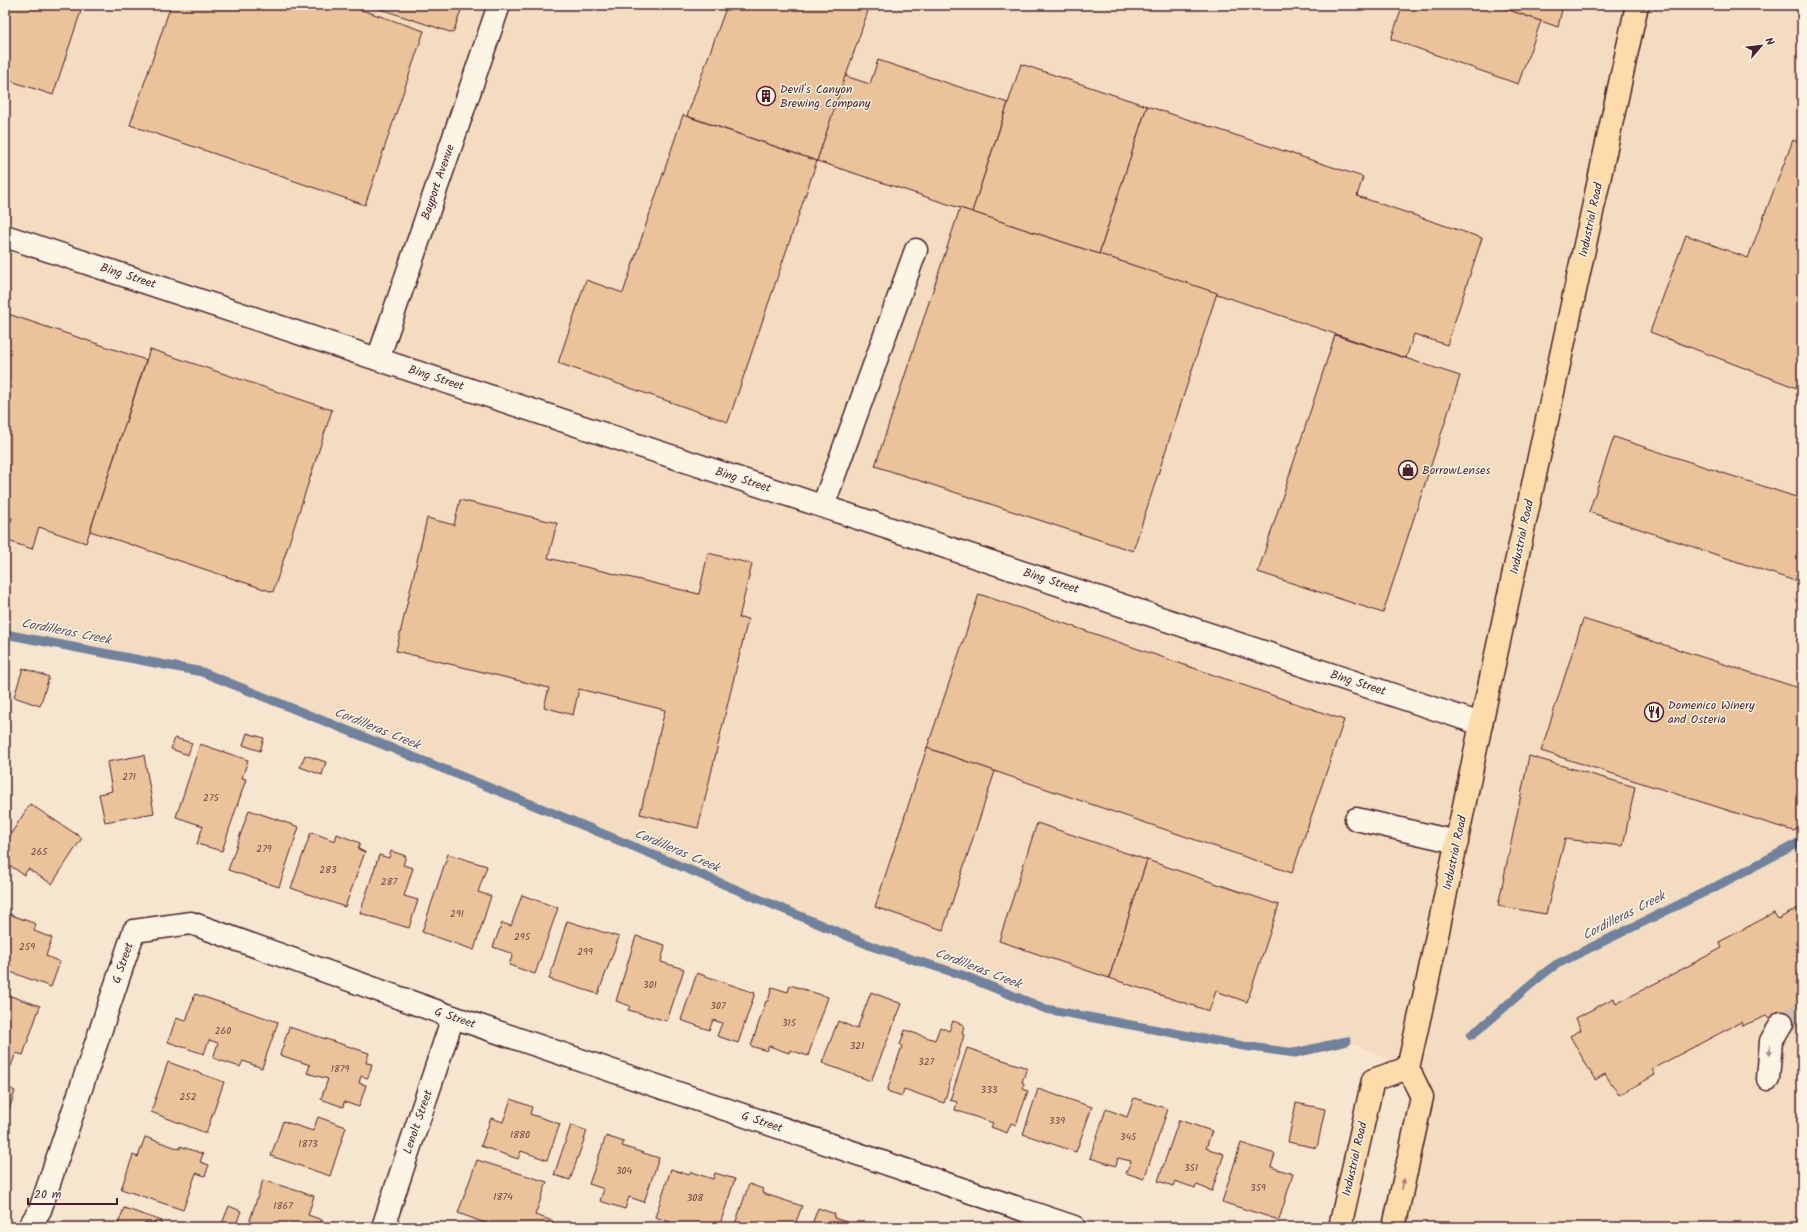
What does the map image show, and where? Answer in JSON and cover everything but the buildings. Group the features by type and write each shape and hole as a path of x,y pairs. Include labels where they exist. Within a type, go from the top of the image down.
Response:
{"main road":[{"name":"Industrial Road","path":"1340,1227 1373,1080 1408,1068 1637,5"},
{"path":"1395,1225 1422,1097 1408,1068"}],"street":[{"name":"Bayport Avenue","path":"378,359 499,5"},
{"name":"Bing Street","path":"5,236 1481,724"},
{"path":"823,506 916,250"},
{"path":"1356,819 1457,842"},
{"name":"G Street","path":"29,1227 40,1210 134,931 192,923 453,1017 1074,1227"},
{"name":"Lenolt Street","path":"383,1227 453,1017"},
{"path":"1768,1079 1771,1041 1782,1023"}],"shaded area":[{"path":"5,5 1802,5 1802,1227 1394,1227 1422,1097 1407,1068 1347,1041 1295,1053 1243,1046 1046,1009 962,975 874,947 558,815 202,672 5,634"}],"waterway":[{"name":"Cordilleras Creek","path":"5,634 202,672 558,815 874,947 962,975 1046,1009 1243,1046 1295,1053 1347,1041"},
{"name":"Cordilleras Creek","path":"1471,1035 1557,964 1711,889 1802,841"}],"tunnel":[{"path":"1782,1023 1802,1013"}],"place":[{"name":"Devil's Canyon Brewing Company","path":"766,96"},
{"name":"BorrowLenses","path":"1408,470"},
{"name":"Domenico Winery and Osteria","path":"1654,712"}]}
